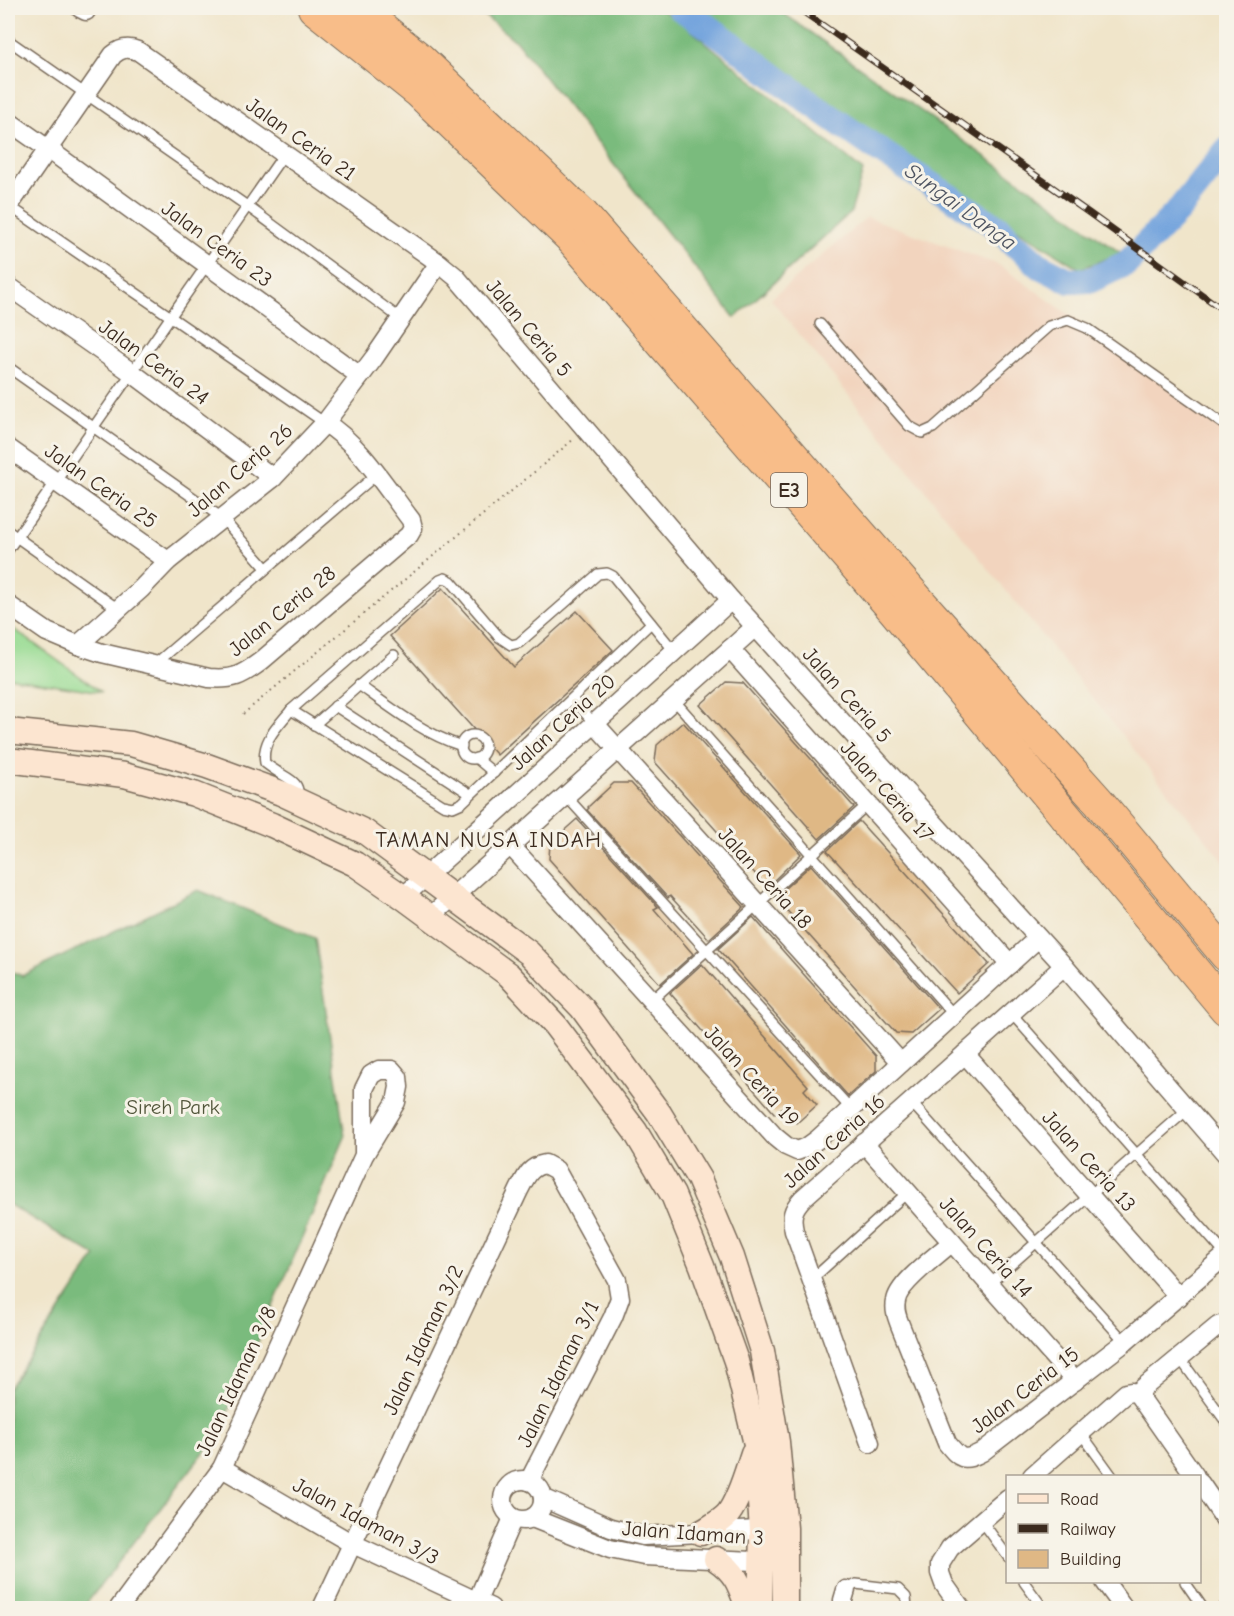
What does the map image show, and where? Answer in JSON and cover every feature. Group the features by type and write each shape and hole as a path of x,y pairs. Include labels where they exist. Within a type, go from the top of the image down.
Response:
{"highway":[{"name":"E3","path":"314,8 419,92 570,237 894,610 1227,1009"},
{"name":"E3","path":"357,8 420,59 582,214 918,600 1098,801 1227,955"}],"main road":[{"path":"8,731 131,744 207,766 281,793 365,832 529,954 582,1008 659,1113 699,1179 732,1257 762,1351 777,1442 773,1529 761,1561 760,1608"},
{"path":"8,760 124,775 194,794 273,825 355,864 509,975 555,1025 635,1131 673,1195 702,1266 736,1361 773,1529 785,1562 785,1608"},
{"path":"701,1533 721,1521 733,1506 756,1444"},
{"path":"716,1559 728,1567 736,1579 748,1608"}],"street":[{"name":"Jalan Ceria 21","path":"86,94 113,55 124,48 138,51 438,263"},
{"path":"8,206 86,94"},
{"name":"Jalan Ceria 23","path":"8,121 360,376"},
{"name":"Jalan Ceria 26","path":"118,609 168,561 273,478 325,423 374,358 438,263"},
{"name":"Jalan Ceria 5","path":"438,263 456,277 731,600 1064,966 1227,1154"},
{"name":"Jalan Ceria 24","path":"8,286 131,372 273,478"},
{"name":"Jalan Ceria 28","path":"8,605 48,632 102,653 209,678 237,677 260,662 410,535 413,528 411,520 357,450 338,431 325,423"},
{"name":"Jalan Ceria 25","path":"8,448 168,561"},
{"name":"Jalan Ceria 20","path":"403,897 731,600"},
{"path":"78,645 118,609"},
{"path":"430,916 755,627"},
{"name":"Jalan Ceria 17","path":"730,649 1010,964"},
{"name":"Jalan Ceria 18","path":"595,724 901,1063"},
{"name":"Jalan Ceria 19","path":"510,845 775,1137 796,1151 818,1140 1038,938"},
{"name":"Jalan Ceria 16","path":"870,1443 794,1231 792,1213 802,1199 1064,966"},
{"name":"Jalan Ceria 13","path":"965,1054 1179,1296"},
{"name":"Jalan Ceria 14","path":"864,1143 1075,1381"},
{"name":"Jalan Idaman 3/8","path":"119,1608 222,1468 364,1155"},
{"name":"Jalan Idaman 3/1","path":"530,1481 613,1317 620,1298 617,1280 556,1170 544,1164"},
{"name":"Jalan Idaman 3/2","path":"322,1608 519,1190 535,1166 544,1164"},
{"name":"Jalan Ceria 15","path":"952,1242 904,1284 895,1303 900,1325 947,1443 963,1458 970,1458 982,1452 1075,1381 1125,1342 1226,1255"},
{"path":"1137,1393 1218,1326 1227,1323"},
{"path":"1033,1475 1126,1393 1132,1392 1137,1393 1194,1475"},
{"name":"Jalan Idaman 3/3","path":"222,1468 351,1543 481,1607"},
{"path":"516,1481 530,1481 539,1488 543,1498 540,1510 532,1518 522,1520 513,1518 504,1508 502,1501 506,1489 516,1481"},
{"path":"1201,1484 1227,1521"},
{"name":"Jalan Idaman 3","path":"543,1498 611,1528 644,1536 773,1529"},
{"path":"961,1608 944,1584 940,1564 950,1548 1006,1500"},
{"path":"481,1607 513,1518"},
{"name":"Jalan Idaman 3","path":"532,1518 610,1549 644,1556 785,1562"},
{"path":"1106,1583 1124,1608"},
{"path":"843,1608 846,1590"}],"lane":[{"path":"8,40 247,206 401,319"},
{"path":"8,550 284,154"},
{"path":"8,206 325,423"},
{"path":"820,324 909,426 922,433 933,428 1048,326 1068,320 1087,328 1227,426"},
{"path":"8,367 222,518 266,568"},
{"path":"154,665 376,475"},
{"path":"8,531 118,609"},
{"path":"297,800 299,793 297,786 265,763 263,754 270,734 291,710 445,578 452,580 499,637 511,645 519,643 598,574 607,573 613,576 674,651"},
{"path":"291,710 443,805 453,807 462,803 651,623"},
{"path":"314,725 394,655"},
{"path":"359,685 445,741 462,746"},
{"path":"572,699 595,724"},
{"path":"673,699 954,1015"},
{"path":"335,706 470,795"},
{"path":"468,736 479,736 484,742 485,750 480,757 476,758 469,758 462,750 468,736"},
{"path":"476,758 494,773"},
{"path":"565,795 851,1109"},
{"path":"651,1001 868,804"},
{"path":"1011,1013 1226,1255"},
{"path":"911,1102 1125,1342"},
{"path":"989,1284 1188,1109"},
{"path":"811,1277 820,1272 908,1192"},
{"path":"1179,1357 1227,1422"},
{"path":"1081,1433 1111,1475"},
{"path":"982,1521 1006,1554"},
{"path":"1025,1583 1043,1608"},
{"path":"1186,1583 1203,1608"},
{"path":"846,1590 856,1584 898,1589 906,1597 907,1608"},
{"path":"1222,1608 1227,1605"}],"path":[{"path":"243,714 586,430"}],"shaded area":[{"path":"867,217 999,265 1226,425 1226,864 771,299"}],"green space":[{"path":"475,8 659,8 681,22 863,171 851,212 735,318 517,42"},
{"path":"700,8 776,8 1121,253 1080,269 985,209 850,116"},
{"path":"8,625 102,692 8,677"},
{"name":"Sireh Park","path":"198,890 315,938 345,1137 219,1433 83,1608 8,1608 8,1389 96,1256 8,1204 8,970 22,976"}],"building":[{"path":"443,588 514,667 577,611 613,650 497,755 390,636"},
{"path":"726,682 743,683 854,807 819,839 700,705"},
{"path":"683,722 801,854 767,887 655,762 657,745"},
{"path":"614,783 631,783 744,907 709,939 587,810"},
{"path":"577,819 658,907 654,909 693,954 660,984 549,859 550,843"},
{"path":"859,821 989,964 957,993 827,851"},
{"path":"811,865 939,1009 911,1034 896,1033 775,897"},
{"path":"753,917 876,1056 876,1071 848,1096 718,949"},
{"path":"702,964 808,1086 804,1090 817,1105 797,1123 783,1107 775,1114 670,993"}],"waterway":[{"name":"Sungai Danga","path":"680,8 855,134 1002,230 1011,242 1040,266 1070,281 1091,280 1127,263 1178,211 1226,151"}],"railway":[{"path":"798,8 1226,312"}],"district":[{"name":"TAMAN NUSA INDAH","path":"489,839"}]}
